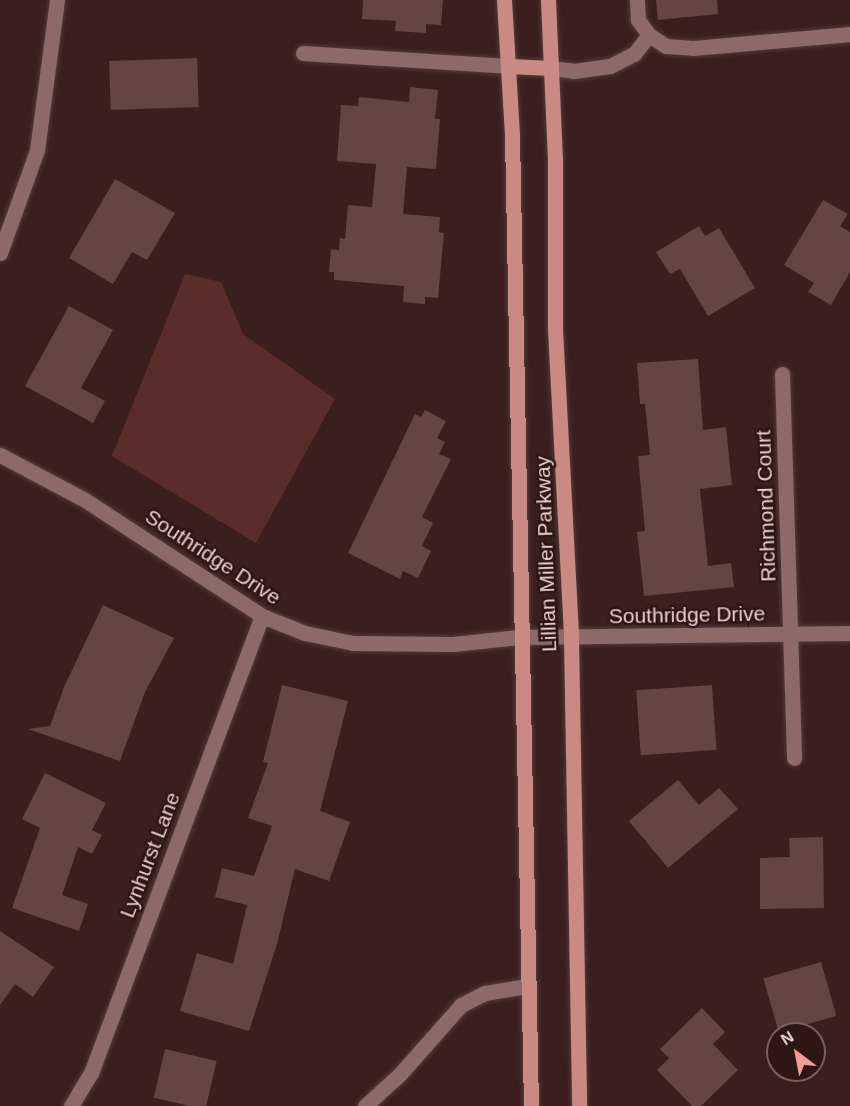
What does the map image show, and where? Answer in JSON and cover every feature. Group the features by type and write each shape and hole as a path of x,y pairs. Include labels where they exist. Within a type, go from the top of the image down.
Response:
{"main road":[{"name":"Lillian Miller Parkway","path":"504,0 508,66 531,1106"},
{"name":"Lillian Miller Parkway","path":"548,0 555,329 571,638 579,1106"},
{"path":"508,66 551,68"}],"street":[{"path":"0,253 37,150 57,0"},
{"path":"637,0 638,20 649,35 666,45 693,48 850,34"},
{"path":"551,68 574,71 610,66 634,54 649,35"},
{"path":"303,53 508,66"},
{"name":"Richmond Court","path":"782,375 792,635 794,758"},
{"name":"Southridge Drive","path":"0,455 85,500 262,616 305,633 353,643 453,644 519,637 850,633"},
{"name":"Lynhurst Lane","path":"71,1106 91,1073 262,616"},
{"path":"365,1106 400,1074 461,1005 485,993 528,986"}],"shaded area":[{"path":"185,274 221,282 243,334 335,399 256,543 112,456"}],"building":[{"path":"363,0 443,0 441,25 426,24 426,33 395,31 396,21 362,19"},
{"path":"656,0 717,0 718,14 658,20"},
{"path":"197,58 199,107 111,110 109,61"},
{"path":"410,87 438,90 435,119 440,119 436,169 407,167 403,214 440,217 439,232 444,233 438,298 425,297 425,304 403,302 404,286 334,280 334,272 329,272 331,249 339,250 340,238 345,239 348,205 372,207 376,164 337,161 341,105 358,106 359,97 409,102"},
{"path":"115,179 175,213 147,260 132,252 113,284 69,258"},
{"path":"823,200 848,214 840,226 850,232 850,272 831,305 808,292 814,283 784,265"},
{"path":"699,226 705,236 719,228 755,288 708,316 680,269 670,274 656,252"},
{"path":"69,306 113,330 81,388 105,401 93,423 25,386"},
{"path":"698,359 703,430 726,427 732,485 700,489 708,566 731,563 734,587 644,596 637,532 645,531 638,456 650,455 645,404 640,404 637,363"},
{"path":"425,410 446,421 437,438 445,442 439,454 451,459 422,517 433,523 422,546 431,551 418,578 403,571 400,579 348,553 415,414 421,417"},
{"path":"103,605 174,638 145,692 120,761 28,729 50,726 64,687"},
{"path":"282,685 348,701 320,811 350,822 329,881 295,869 277,944 249,1031 180,1011 197,953 233,964 247,905 215,897 222,868 254,876 272,826 248,818 268,763 263,762"},
{"path":"712,685 717,750 641,755 636,690"},
{"path":"45,773 106,803 92,830 102,835 92,854 78,847 62,895 88,904 79,931 12,908 40,828 22,819"},
{"path":"678,780 699,805 719,788 738,809 668,868 629,821"},
{"path":"823,837 824,908 760,909 760,858 790,857 789,838"},
{"path":"0,931 54,967 33,997 15,984 0,1005"},
{"path":"821,962 836,1016 815,1022 776,1022 763,979"},
{"path":"702,1008 725,1032 713,1044 738,1070 701,1106 692,1106 657,1070 669,1058 660,1049"},
{"path":"165,1049 217,1061 206,1106 190,1106 154,1098"}]}
